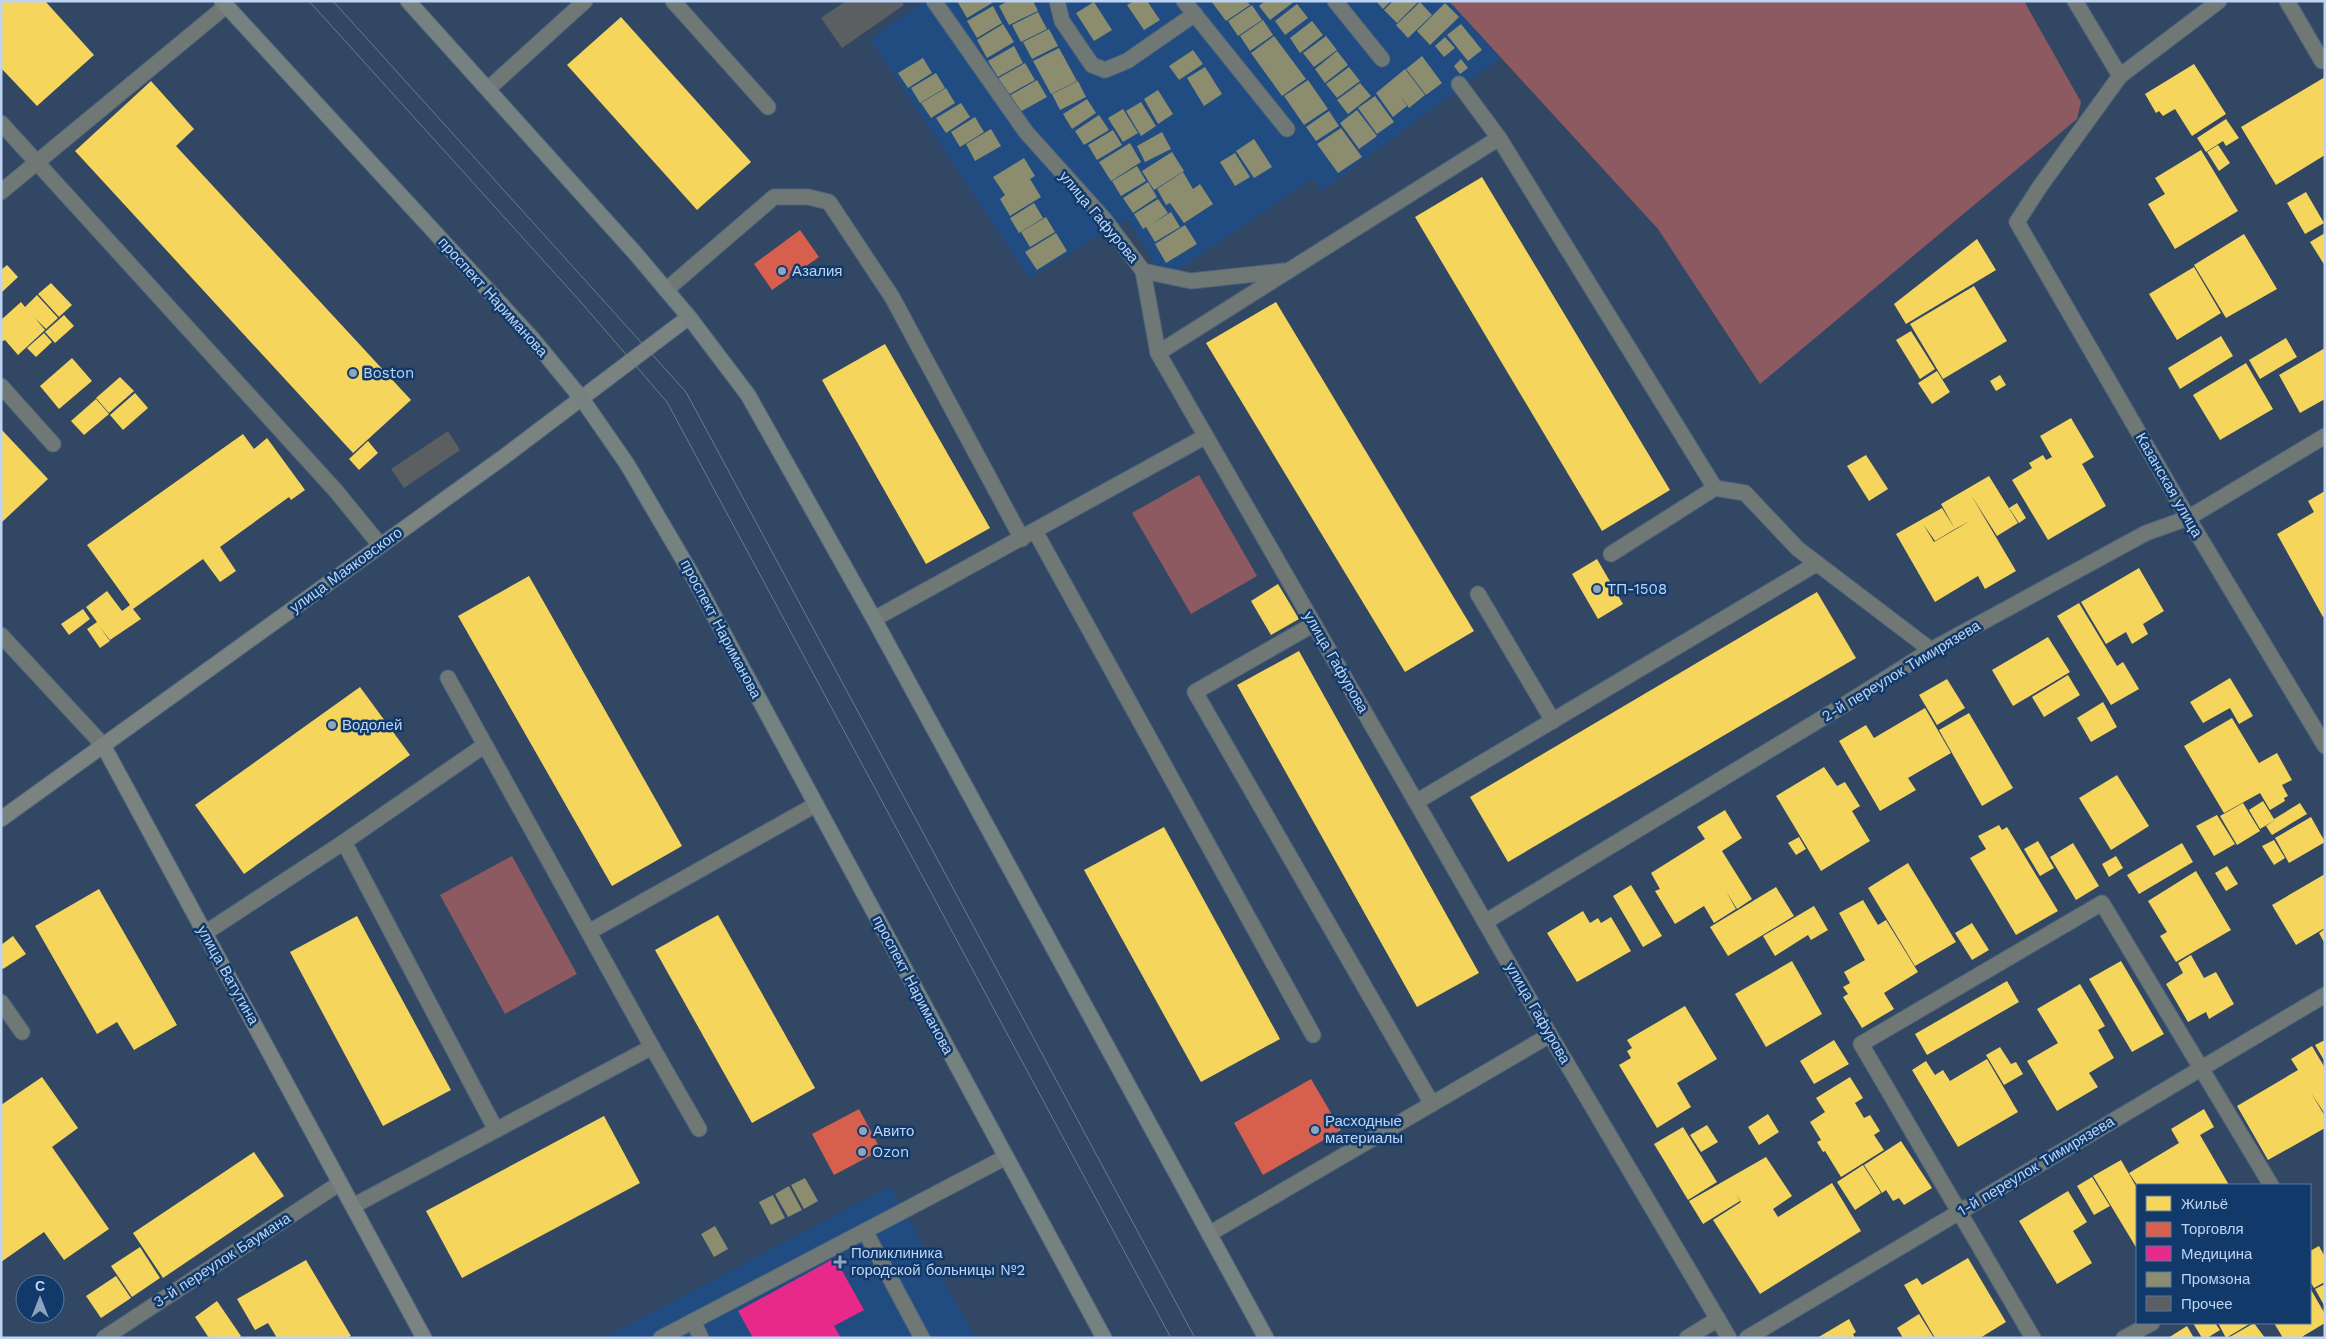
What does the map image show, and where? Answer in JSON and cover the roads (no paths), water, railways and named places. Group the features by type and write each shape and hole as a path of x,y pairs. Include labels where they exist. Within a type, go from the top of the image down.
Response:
{"main road":[{"path":"408,1 666,290 748,395 874,619 1266,1338"},
{"name":"проспект Нариманова","path":"224,4 531,337 582,399 627,464 686,565 1104,1338"}],"street":[{"path":"488,89 585,1"},
{"path":"673,1 768,107"},
{"name":"улица Гафурова","path":"934,1 1026,132 1105,220 1143,271 1158,353 1550,1036 1729,1338"},
{"path":"1057,1 1062,21 1087,58 1092,65 1105,70 1128,61 1195,14"},
{"path":"1184,1 1287,129"},
{"path":"1335,1 1382,59"},
{"path":"2075,1 2120,76 2220,1"},
{"path":"2287,1 2322,61"},
{"path":"1,192 38,164 224,4"},
{"name":"Казанская улица","path":"2120,76 2041,185 2018,222 2188,518 2325,746"},
{"path":"1458,84 1499,138 1715,488"},
{"path":"1,123 336,491 380,545"},
{"path":"1158,353 1499,138"},
{"path":"666,290 774,197 808,197 828,202 892,297 1313,1035"},
{"path":"1143,271 1191,281 1288,270"},
{"name":"улица Маяковского","path":"1,819 582,399 688,317"},
{"path":"1,386 53,444"},
{"path":"874,619 1206,436"},
{"name":"2-й переулок Тимирязева","path":"1485,922 1844,705 1931,650 2146,532 2188,518 2325,436"},
{"path":"1611,554 1715,488 1746,493 1798,549 1931,650"},
{"path":"1416,802 1816,564"},
{"path":"1478,594 1553,721"},
{"path":"1314,624 1195,692 1432,1104"},
{"name":"улица Ватутина","path":"1,635 103,745 424,1338"},
{"path":"448,678 699,1129"},
{"path":"205,932 344,842 485,745"},
{"path":"589,932 815,805"},
{"path":"344,842 496,1130"},
{"path":"2033,1338 1861,1044 2102,903 2270,1184"},
{"name":"1-й переулок Тимирязева","path":"1747,1338 2325,995"},
{"path":"1,1002 22,1032"},
{"path":"1209,1234 1550,1036"},
{"path":"354,1206 652,1047"},
{"path":"661,1338 1006,1156"},
{"name":"3-й переулок Баумана","path":"104,1338 340,1183"},
{"path":"865,1231 922,1338"},
{"path":"1687,1338 1718,1319"},
{"path":"692,1321 701,1338"},
{"path":"2124,1338 2150,1324"}],"tram line":[{"path":"309,1 579,300 667,402 1171,1338"},
{"path":"333,1 686,392 1195,1338"}],"place":[{"name":"Азалия","path":"782,271"},
{"name":"Boston","path":"353,373"},
{"name":"ТП-1508","path":"1597,589"},
{"name":"Водолей","path":"332,725"},
{"name":"Расходные материалы","path":"1315,1130"},
{"name":"Авито","path":"863,1131"},
{"name":"Ozon","path":"862,1152"},
{"name":"Поликлиника городской больницы №2","path":"840,1262"}]}
